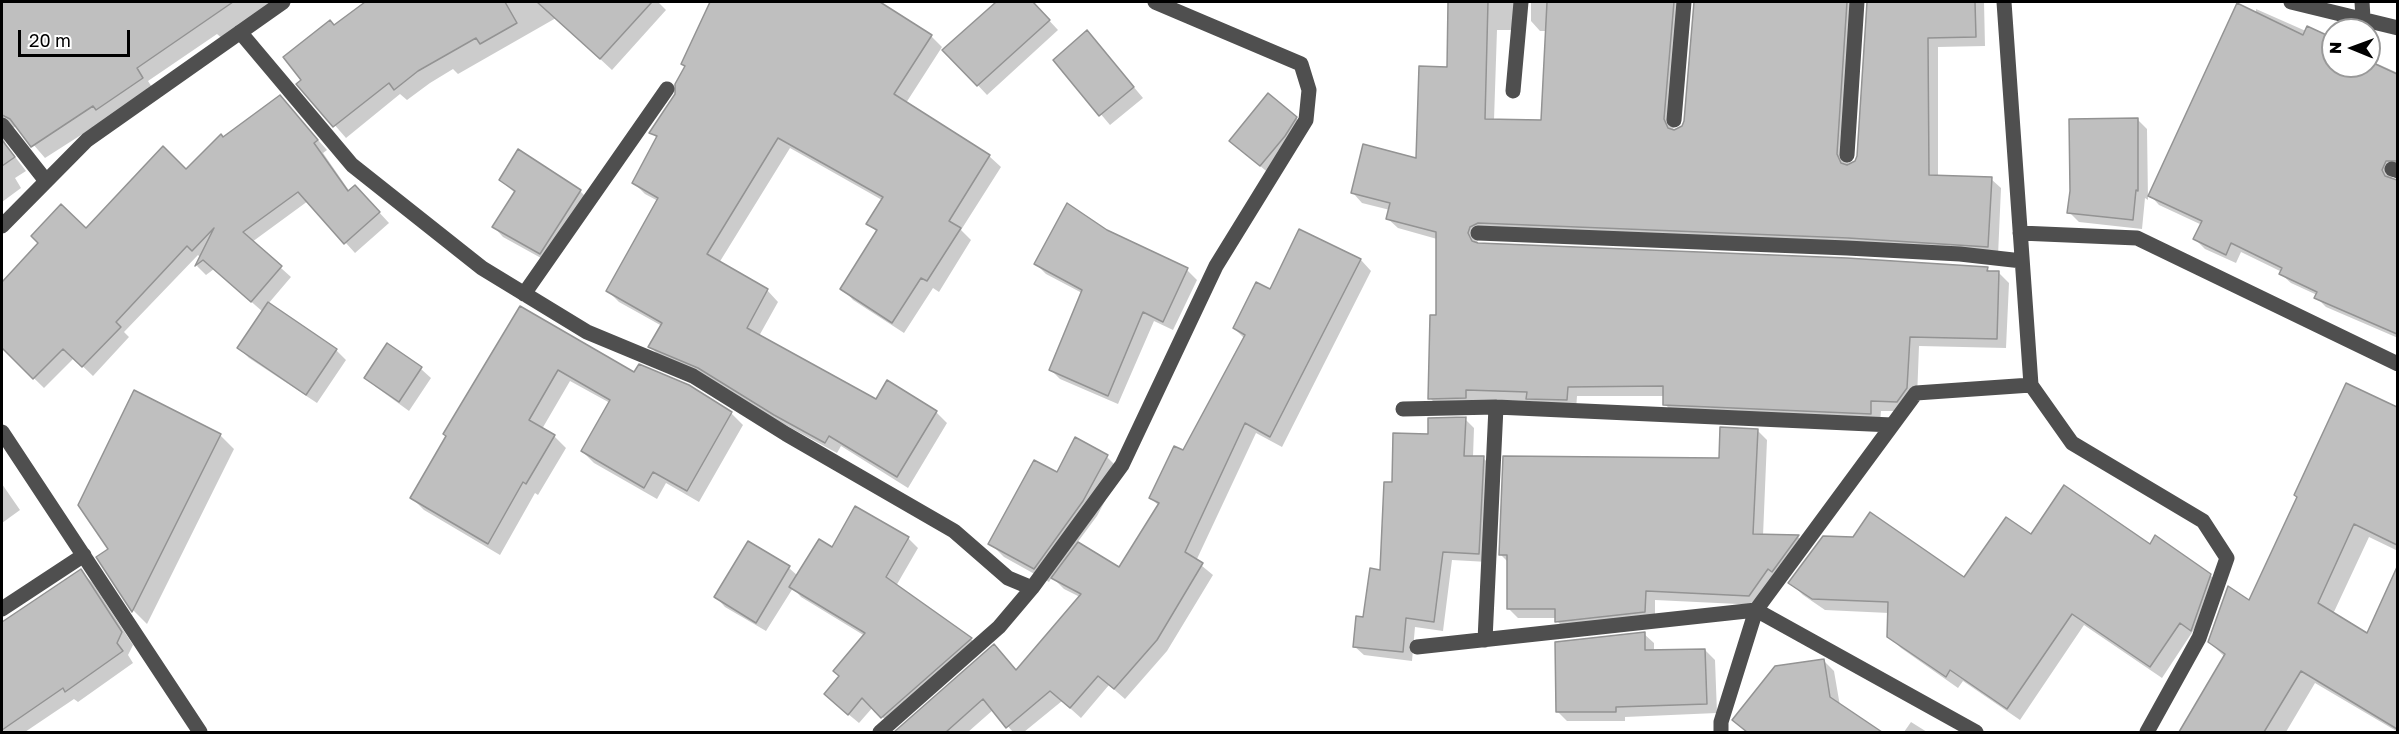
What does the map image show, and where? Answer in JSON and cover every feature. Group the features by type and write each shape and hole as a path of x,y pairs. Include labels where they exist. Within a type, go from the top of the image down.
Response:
{"street":[{"path":"2,226 87,140 283,2"},
{"path":"880,732 999,627 1032,588 1122,465 1216,266 1306,120 1309,90 1301,64 1155,2"},
{"path":"1513,91 1521,2"},
{"path":"1674,120 1684,2"},
{"path":"1846,155 1857,2"},
{"path":"2004,2 2031,386 2072,443 2203,521 2227,558 2199,638 2147,732"},
{"path":"2291,2 2363,18 2362,2"},
{"path":"2381,23 2397,28"},
{"path":"240,32 352,165 482,268 587,332 693,376 786,434 954,531 1008,578 1032,588"},
{"path":"524,294 667,89"},
{"path":"2,125 46,181"},
{"path":"2020,232 2137,238 2397,364"},
{"path":"1478,233 1847,248 1960,254 2022,261"},
{"path":"1721,732 1721,722 1756,610 1916,393 2031,386"},
{"path":"1403,409 1496,407 1892,425"},
{"path":"1485,640 1496,407"},
{"path":"2,432 200,732"},
{"path":"2,609 84,555"},
{"path":"1417,647 1756,610 1976,732"}],"building":[{"path":"2,2 233,2 137,68 143,78 96,110 93,106 31,147 10,119 2,115"},
{"path":"365,2 505,2 517,23 480,44 476,38 418,71 394,90 389,83 333,127 296,84 301,80 283,57 330,20 334,25"},
{"path":"537,2 652,2 600,59"},
{"path":"710,2 880,2 932,35 894,94 990,155 949,221 961,228 927,281 921,278 892,323 840,289 877,230 866,224 883,197 778,138 707,254 768,289 747,328 876,399 887,380 937,411 897,477 829,436 825,443 774,415 698,368 648,347 662,323 606,291 658,198 632,183 657,136 649,133 675,94 675,84 685,66 681,64"},
{"path":"996,2 1033,2 1050,20 977,86 942,50"},
{"path":"1448,2 1488,2 1485,119 1541,120 1547,2 1674,2 1664,119 1668,128 1674,130 1682,126 1684,121 1694,2 1847,2 1837,154 1841,163 1847,165 1855,161 1857,156 1867,2 1975,2 1976,37 1928,38 1929,175 1992,177 1988,247 1848,238 1478,223 1470,227 1468,233 1472,241 1478,243 1847,258 1988,267 1987,271 1999,271 1997,339 1910,337 1907,388 1897,402 1871,401 1871,414 1663,405 1663,386 1568,387 1567,400 1526,399 1527,392 1466,390 1466,398 1428,399 1430,315 1436,315 1436,232 1386,219 1390,203 1351,193 1363,144 1416,158 1419,66 1447,67"},
{"path":"2237,3 2303,35 2307,26 2321,32 2321,78 2381,78 2381,67 2397,74 2397,161 2386,161 2382,170 2385,176 2397,180 2397,334 2314,298 2317,292 2279,274 2282,268 2231,243 2226,255 2193,239 2202,221 2148,196"},
{"path":"1087,30 1134,87 1099,116 1053,60"},
{"path":"1268,93 1297,117 1285,136 1260,166 1229,141"},
{"path":"280,95 318,140 314,143 348,191 355,185 380,212 344,244 298,192 243,232 282,266 251,302 203,260 195,266 214,228 192,251 187,246 116,322 121,327 82,367 63,349 33,379 2,348 2,282 38,243 31,236 61,204 86,228 163,146 186,169 221,134 223,137"},
{"path":"2138,118 2138,191 2136,190 2133,220 2067,213 2070,191 2069,119"},
{"path":"2,140 15,157 2,166"},
{"path":"518,149 581,190 540,254 492,227 515,191 499,180"},
{"path":"1067,203 1107,230 1188,268 1163,322 1143,312 1108,396 1049,370 1082,290 1034,264"},
{"path":"1299,229 1361,259 1270,437 1245,423 1185,552 1203,563 1157,640 1114,689 1098,676 1070,708 1050,691 1006,728 983,699 946,732 894,732 994,644 1016,670 1081,594 1051,578 1078,542 1119,567 1159,503 1149,498 1174,446 1183,450 1245,335 1233,328 1256,282 1270,289"},
{"path":"268,302 337,349 306,395 237,348"},
{"path":"520,306 634,372 639,364 689,385 732,412 687,491 653,472 644,488 581,451 610,400 558,370 529,420 555,435 526,484 523,482 488,544 410,498 446,436 443,434"},
{"path":"387,343 422,367 399,402 364,378"},
{"path":"2346,383 2397,407 2397,545 2354,524 2318,603 2367,633 2397,567 2397,729 2301,671 2264,732 2179,732 2225,654 2208,642 2228,586 2249,600"},
{"path":"134,390 221,434 132,612 96,557 108,549 78,505"},
{"path":"1466,417 1464,456 1484,456 1479,554 1443,552 1434,622 1406,618 1403,652 1353,647 1356,616 1363,617 1370,568 1380,570 1384,482 1392,482 1393,433 1428,434 1428,418"},
{"path":"1720,427 1758,429 1753,534 1799,535 1772,572 1768,569 1749,596 1646,591 1645,612 1555,622 1555,609 1507,609 1507,555 1499,555 1503,456 1719,458"},
{"path":"1075,437 1108,455 1083,501 1034,569 988,544 1034,460 1057,472"},
{"path":"2064,485 2150,544 2155,535 2211,574 2191,631 2180,623 2150,667 2072,614 2007,709 1950,670 1946,677 1887,637 1888,602 1812,599 1788,583 1823,536 1853,537 1870,512 1964,577 2006,517 2031,534"},
{"path":"855,506 909,537 886,577 972,638 881,718 862,698 848,715 824,694 839,676 833,671 865,633 789,587 819,539 832,547"},
{"path":"748,541 790,566 756,623 714,597"},
{"path":"81,569 122,632 117,643 123,651 65,692 63,688 2,730 2,622"},
{"path":"1645,632 1645,650 1705,649 1707,704 1616,707 1616,712 1556,712 1555,642"},
{"path":"1824,659 1830,697 1882,732 1747,732 1732,720 1775,666"}]}
